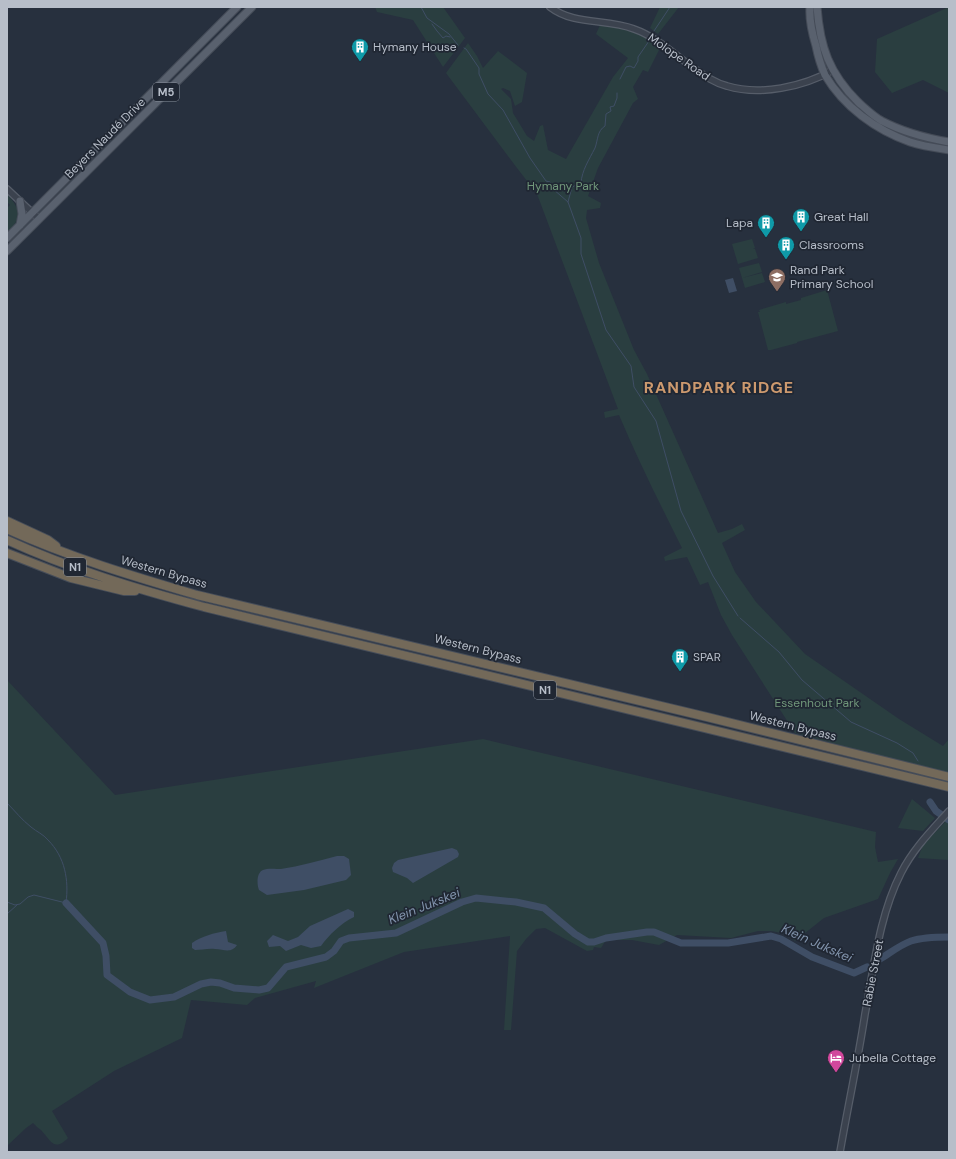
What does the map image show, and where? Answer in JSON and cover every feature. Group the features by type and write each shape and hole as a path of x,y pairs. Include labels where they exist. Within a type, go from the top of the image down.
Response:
{"highway":[{"path":"7,521 48,540 59,550"},
{"name":"Western Bypass","path":"7,528 85,561 198,595 700,715 949,777"},
{"name":"Western Bypass","path":"7,540 59,562 144,591 682,724 948,787"},
{"path":"7,553 48,570 78,579 124,591 144,591"}],"main road":[{"name":"Beyers Naudé Drive","path":"7,238 33,214 100,144 238,7"},
{"name":"Beyers Naudé Drive","path":"7,251 252,7"},
{"path":"810,7 809,14 814,39 825,74 845,101 861,116 874,125 910,142 949,150"},
{"path":"817,7 822,40 832,70 852,96 876,117 900,129 924,137 949,142"},
{"path":"20,201 22,214 20,225"}],"street":[{"name":"Molope Road","path":"550,7 560,14 572,18 621,25 640,31 663,44 704,75 717,83 728,87 769,90 795,86 832,70"},
{"path":"7,189 39,219"},
{"name":"Rabie Street","path":"840,1152 872,975 887,910 900,875 907,862 922,840 949,811"}],"green space":[{"path":"375,7 443,7 465,38 443,67 413,20 377,12"},
{"path":"660,7 679,7 658,34 650,28"},
{"path":"949,7 949,93 923,80 892,93 875,72 877,39"},
{"name":"Hymany Park","path":"600,25 620,27 638,32 661,46 648,72 643,70 633,87 638,99 633,103 598,168 588,196 601,203 600,208 587,210 586,218 599,263 634,350 647,374 718,533 742,524 745,530 722,543 735,572 756,602 805,654 899,719 943,746 949,739 949,774 795,733 732,635 721,615 708,582 700,585 687,557 665,561 664,557 682,548 641,465 619,415 605,418 604,412 618,409 537,194 446,73 468,43 483,68 498,51 527,73 522,102 515,106 510,91 503,88 501,89 511,99 513,113 527,136 534,141 540,126 543,125 548,150 566,159 613,77 628,58 596,34"},
{"path":"7,194 17,209 18,218 7,233 7,208 10,205 7,202"},
{"path":"752,239 755,248 753,249 755,249 758,258 738,264 732,244"},
{"path":"759,263 762,272 742,278 739,268"},
{"path":"762,273 765,282 745,288 742,278"},
{"path":"827,290 838,331 768,350 758,312 760,312 759,310 786,302 786,304 801,300 801,298"},
{"path":"7,680 115,795 483,739 876,832 875,847 878,862 898,859 878,899 824,918 795,941 787,934 771,931 758,931 731,938 677,935 659,945 632,940 606,940 601,948 594,947 593,950 587,951 545,928 536,929 517,951 511,1030 504,1030 510,936 404,952 314,988 316,981 255,998 247,1005 191,1000 182,1038 114,1071 52,1111 68,1138 63,1142 56,1145 50,1141 33,1123 7,1146"},
{"path":"912,799 935,818 923,831 898,828"},
{"path":"949,818 949,860 918,858 923,845"}],"water":[{"path":"733,278 737,291 729,293 725,280"},
{"path":"452,848 457,850 459,854 458,857 413,883 407,878 393,872 392,868 394,863 398,860"},
{"path":"337,856 344,856 349,859 351,875 346,880 304,890 267,895 259,890 258,876 263,870 288,868"},
{"path":"348,909 354,912 354,917 336,930 321,946 311,948 301,945 286,951 280,946 269,947 267,941 273,935 288,941 298,937 310,926"},
{"path":"226,931 228,942 237,945 235,948 230,950 195,950 192,948 192,943 200,938"}],"waterway":[{"path":"421,7 427,18 449,34 458,45"},
{"path":"654,31 670,7"},
{"path":"432,24 443,38 446,36 450,37"},
{"path":"620,79 626,67 630,66 634,68 638,61 638,57 649,41"},
{"path":"464,48 479,68 479,74 488,94 503,110 530,158 546,181 550,182 553,189 568,202 581,238 581,254 606,330 631,366 634,387 656,421 681,511 713,576 738,616"},
{"path":"568,202 572,187 581,183 584,169 595,148 599,133 605,126 606,114 611,111 610,107 614,106 617,93"},
{"path":"740,618 779,652 802,680 851,722 897,743 913,753 918,761"},
{"path":"930,802 936,811 949,820"},
{"name":"Klein Jukskei","path":"7,803 33,829 44,836 54,847 62,861 67,886 66,903 34,895 28,897 20,904 15,905 7,902"},
{"name":"Klein Jukskei","path":"66,903 103,943 106,956 107,975 130,992 150,1000 174,997 201,984 211,982 220,983 234,988 259,990 268,988 286,967 326,957 334,951 341,941 349,938 396,933 462,902 476,898 516,902 544,908 575,934 588,942 647,932 654,932 681,943 728,943 771,936 781,939 812,957 854,973 867,967"},
{"path":"7,914 17,905"},
{"name":"Klein Jukskei","path":"880,959 911,941 925,938 949,937"}],"place":[{"name":"Hymany House","path":"360,62"},
{"name":"Great Hall","path":"801,232"},
{"name":"Lapa","path":"766,238"},
{"name":"Classrooms","path":"786,260"},
{"name":"Rand Park Primary School","path":"777,292"},
{"name":"SPAR","path":"680,672"},
{"name":"Jubella Cottage","path":"836,1073"}],"district":[{"name":"RANDPARK RIDGE","path":"719,387"}],"park label":[{"name":"Essenhout Park","path":"817,703"}]}
